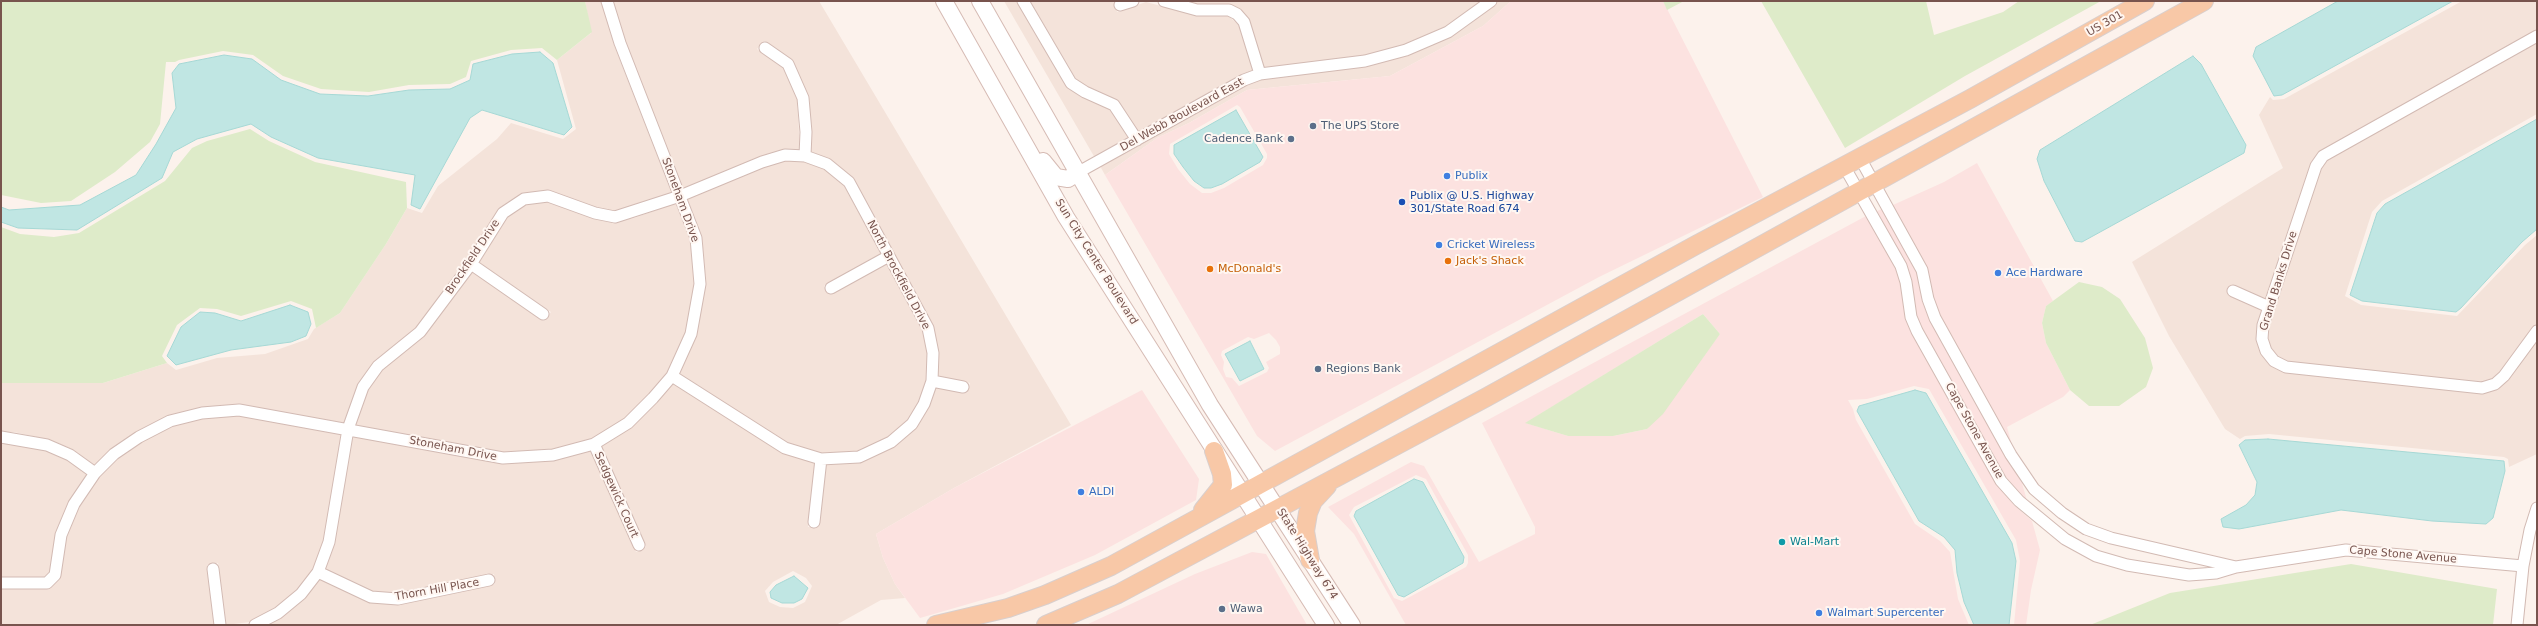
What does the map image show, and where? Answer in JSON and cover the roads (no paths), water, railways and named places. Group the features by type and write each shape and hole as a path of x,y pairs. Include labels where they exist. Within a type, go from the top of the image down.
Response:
{"main road":[{"name":"Sun City Center Boulevard","path":"944,1 1066,217 1258,518"},
{"path":"980,1 1210,405 1261,483"},
{"name":"US 301","path":"936,625 975,617 1045,595 1098,572 2064,47 2145,1"},
{"path":"1046,625 1118,594 1335,478 1859,192 2204,1"},
{"path":"967,42 990,67 1045,164 1056,177 1068,179 1077,173"},
{"path":"1193,520 1219,493 1223,485 1222,474 1214,451"},
{"path":"1310,560 1305,531 1308,513 1313,500 1335,478"},
{"name":"State Highway 674","path":"1261,483 1352,625"},
{"name":"State Highway 674","path":"1258,518 1326,625"}],"street":[{"name":"Stoneham Drive","path":"1,583 47,583 55,575 61,534 74,504 95,472 114,454 139,437 170,421 202,412 239,410 503,458 553,454 594,444 628,423 672,376 691,334 700,284 696,238 620,43 608,1"},
{"path":"1024,1 1071,83 1085,92 1114,105 1137,140"},
{"path":"1120,5 1133,1"},
{"path":"1164,1 1197,10 1229,10 1237,14 1244,22 1260,74"},
{"name":"Del Webb Boulevard East","path":"1077,173 1244,80 1260,74 1365,61 1406,50 1448,32 1492,1"},
{"name":"Grand Banks Drive","path":"2537,36 2323,156 2316,166 2263,325 2262,339 2266,351 2274,361 2286,368 2482,388 2495,384 2504,376 2537,331"},
{"path":"765,48 788,64 803,98 806,132 805,156"},
{"name":"North Brockfield Drive","path":"672,376 785,448 821,460 859,457 891,442 912,424 924,404 932,381 933,353 928,328 848,182 828,164 805,156 785,155 762,162 680,196"},
{"name":"Cape Stone Avenue","path":"1860,158 1922,270 1928,299 1935,318 2010,455 2034,489 2062,513 2093,531 2147,548 2236,567"},
{"name":"Cape Stone Avenue","path":"1844,166 1901,266 1906,282 1911,317 2001,481 2019,501 2065,539 2096,556 2127,565 2189,574 2216,573 2236,567 2346,550 2523,566"},
{"name":"Brockfield Drive","path":"255,625 278,613 301,594 318,572 329,542 348,429 364,387 378,366 420,332 471,264 503,213 524,199 548,196 595,213 614,217 680,196"},
{"path":"831,288 889,256"},
{"path":"471,264 543,314"},
{"path":"2233,291 2269,307"},
{"path":"932,381 963,387"},
{"path":"1,437 47,445 70,455 95,472"},
{"name":"Sedgewick Court","path":"594,444 639,546"},
{"path":"814,522 821,460"},
{"path":"2517,625 2523,566 2537,508"},
{"path":"213,569 220,625"},
{"name":"Thorn Hill Place","path":"318,572 371,598 398,599 489,580"}],"water":[{"path":"2338,1 2453,1 2282,95 2274,96 2253,56 2256,47"},
{"path":"540,52 553,63 572,127 564,135 482,110 470,118 420,209 411,205 415,175 318,158 271,137 251,124 197,139 173,152 162,178 77,230 18,228 1,222 1,207 9,210 80,205 136,175 156,144 176,108 172,73 179,64 224,55 252,59 281,80 320,94 368,96 409,90 450,89 470,80 473,64 512,54"},
{"path":"2193,56 2201,64 2246,145 2244,153 2082,242 2075,241 2044,181 2037,159 2040,150"},
{"path":"1236,110 1263,157 1260,162 1222,184 1211,188 1204,188 1194,181 1183,167 1174,154 1174,145"},
{"path":"2537,119 2537,229 2522,242 2461,308 2456,312 2362,301 2350,295 2377,213 2385,204"},
{"path":"290,305 308,312 311,324 306,336 291,342 231,350 176,365 167,356 181,327 200,312 215,313 241,321"},
{"path":"1250,341 1264,369 1240,381 1225,354"},
{"path":"1915,390 1926,393 2012,543 2016,561 2009,625 1974,625 1964,602 1957,573 1955,550 1944,537 1919,521 1857,411 1859,406"},
{"path":"2268,439 2504,461 2505,471 2493,518 2486,524 2432,521 2341,510 2239,529 2223,527 2221,519 2246,505 2255,495 2257,482 2239,445 2245,440"},
{"path":"1414,479 1423,482 1464,557 1463,563 1404,597 1398,595 1354,516 1356,511"},
{"path":"794,576 808,588 802,599 794,603 782,603 771,598 770,592 776,585"}],"place":[{"name":"The UPS Store","path":"1313,126"},
{"name":"Cadence Bank","path":"1291,139"},
{"name":"Publix","path":"1447,176"},
{"name":"Publix @ U.S. Highway 301/State Road 674","path":"1402,202"},
{"name":"Cricket Wireless","path":"1439,245"},
{"name":"Jack's Shack","path":"1448,261"},
{"name":"McDonald's","path":"1210,269"},
{"name":"Ace Hardware","path":"1998,273"},
{"name":"Regions Bank","path":"1318,369"},
{"name":"ALDI","path":"1081,492"},
{"name":"Wal-Mart","path":"1782,542"},
{"name":"Wawa","path":"1222,609"},
{"name":"Walmart Supercenter","path":"1819,613"}]}
